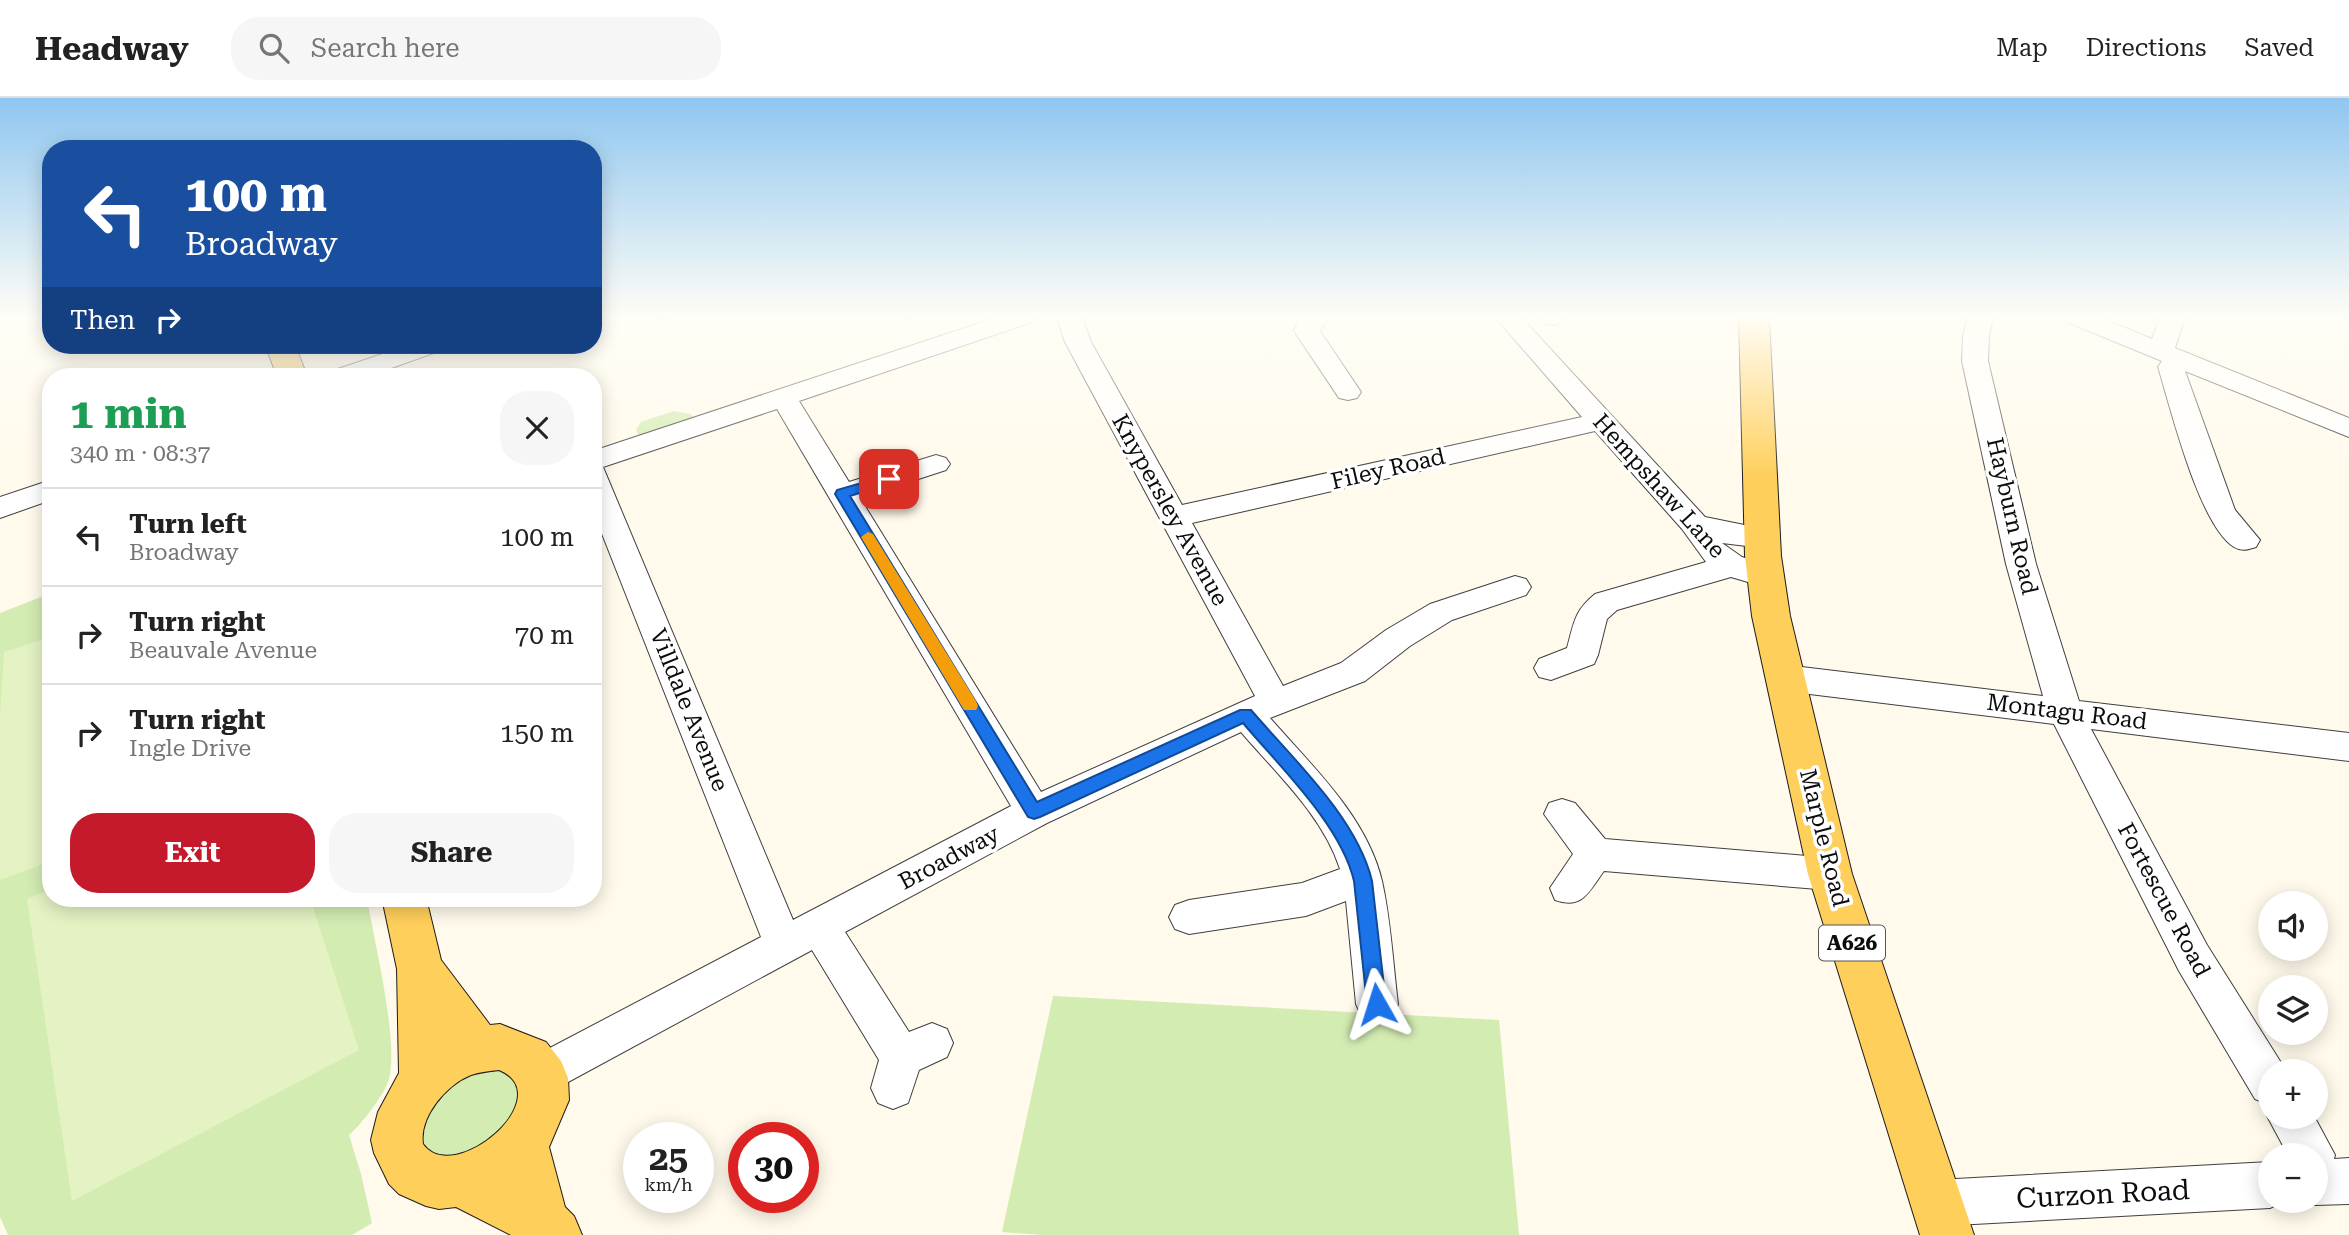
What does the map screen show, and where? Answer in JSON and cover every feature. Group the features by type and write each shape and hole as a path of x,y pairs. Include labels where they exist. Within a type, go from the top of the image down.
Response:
{"main road":[{"name":"A626","path":"1754,370 1755,559"},
{"name":"Marple Road","path":"1755,559 1830,874 1942,1219"},
{"path":"406,907 420,969 425,1080"},
{"path":"420,969 479,1049"},
{"path":"500,1047 519,1051 533,1060 542,1074 545,1090 543,1108 523,1145 504,1162 484,1174 461,1182 431,1182 414,1174 402,1160 397,1141 399,1120 409,1099 425,1080 450,1060 479,1049 500,1047"},
{"path":"523,1145 549,1228"},
{"path":"461,1182 549,1228"}],"street":[{"path":"602,458 867,370"},
{"name":"Knypersley Avenue","path":"1093,370 1174,517 1260,708 1341,829 1359,862 1377,1004"},
{"path":"1333,370 1348,392"},
{"name":"Hempshaw Lane","path":"1555,370 1694,524 1701,538 1755,559"},
{"name":"Hayburn Road","path":"1977,370 2021,564 2065,712"},
{"path":"2172,370 2222,514 2245,540"},
{"path":"2206,370 2349,428"},
{"path":"784,398 1034,812"},
{"name":"Filey Road","path":"1174,517 1601,421"},
{"path":"842,494 936,464"},
{"path":"0,508 42,492"},
{"name":"Villdale Avenue","path":"602,496 784,946"},
{"path":"1694,524 1719,532 1755,559"},
{"path":"1551,668 1582,655 1592,614 1606,603 1755,559"},
{"name":"Broadway","path":"542,1074 1034,812 1260,708 1353,673 1398,638 1441,612 1466,601 1515,587"},
{"name":"Montagu Road","path":"1785,678 2065,712 2345,751"},
{"name":"Fortescue Road","path":"2065,712 2193,957 2258,1064"},
{"path":"1562,814 1595,854 1830,874"},
{"path":"1569,888 1595,854"},
{"path":"1189,918 1306,899 1330,888 1363,881"},
{"path":"820,928 908,1063"},
{"name":"Curzon Road","path":"1942,1219 2258,1186"}],"green space":[{"path":"674,411 691,414 697,426 642,444 636,430 641,422"},
{"path":"42,597 42,907 369,907 388,1016 391,1062 389,1079 383,1093 349,1135 372,1223 352,1235 8,1235 0,1217 0,613"},
{"path":"42,640 42,864 0,880 0,718 4,652"},
{"path":"42,893 42,907 313,907 359,1050 72,1201 27,899"},
{"path":"1053,996 1499,1020 1519,1235 1043,1235 1002,1232"},
{"path":"479,1049 545,1090 461,1182 399,1120"}],"slow traffic":[{"path":"868,537 970,706"}],"route":[{"path":"889,479 842,494 1034,812 1246,714 1341,829 1359,862 1377,1004"}]}
